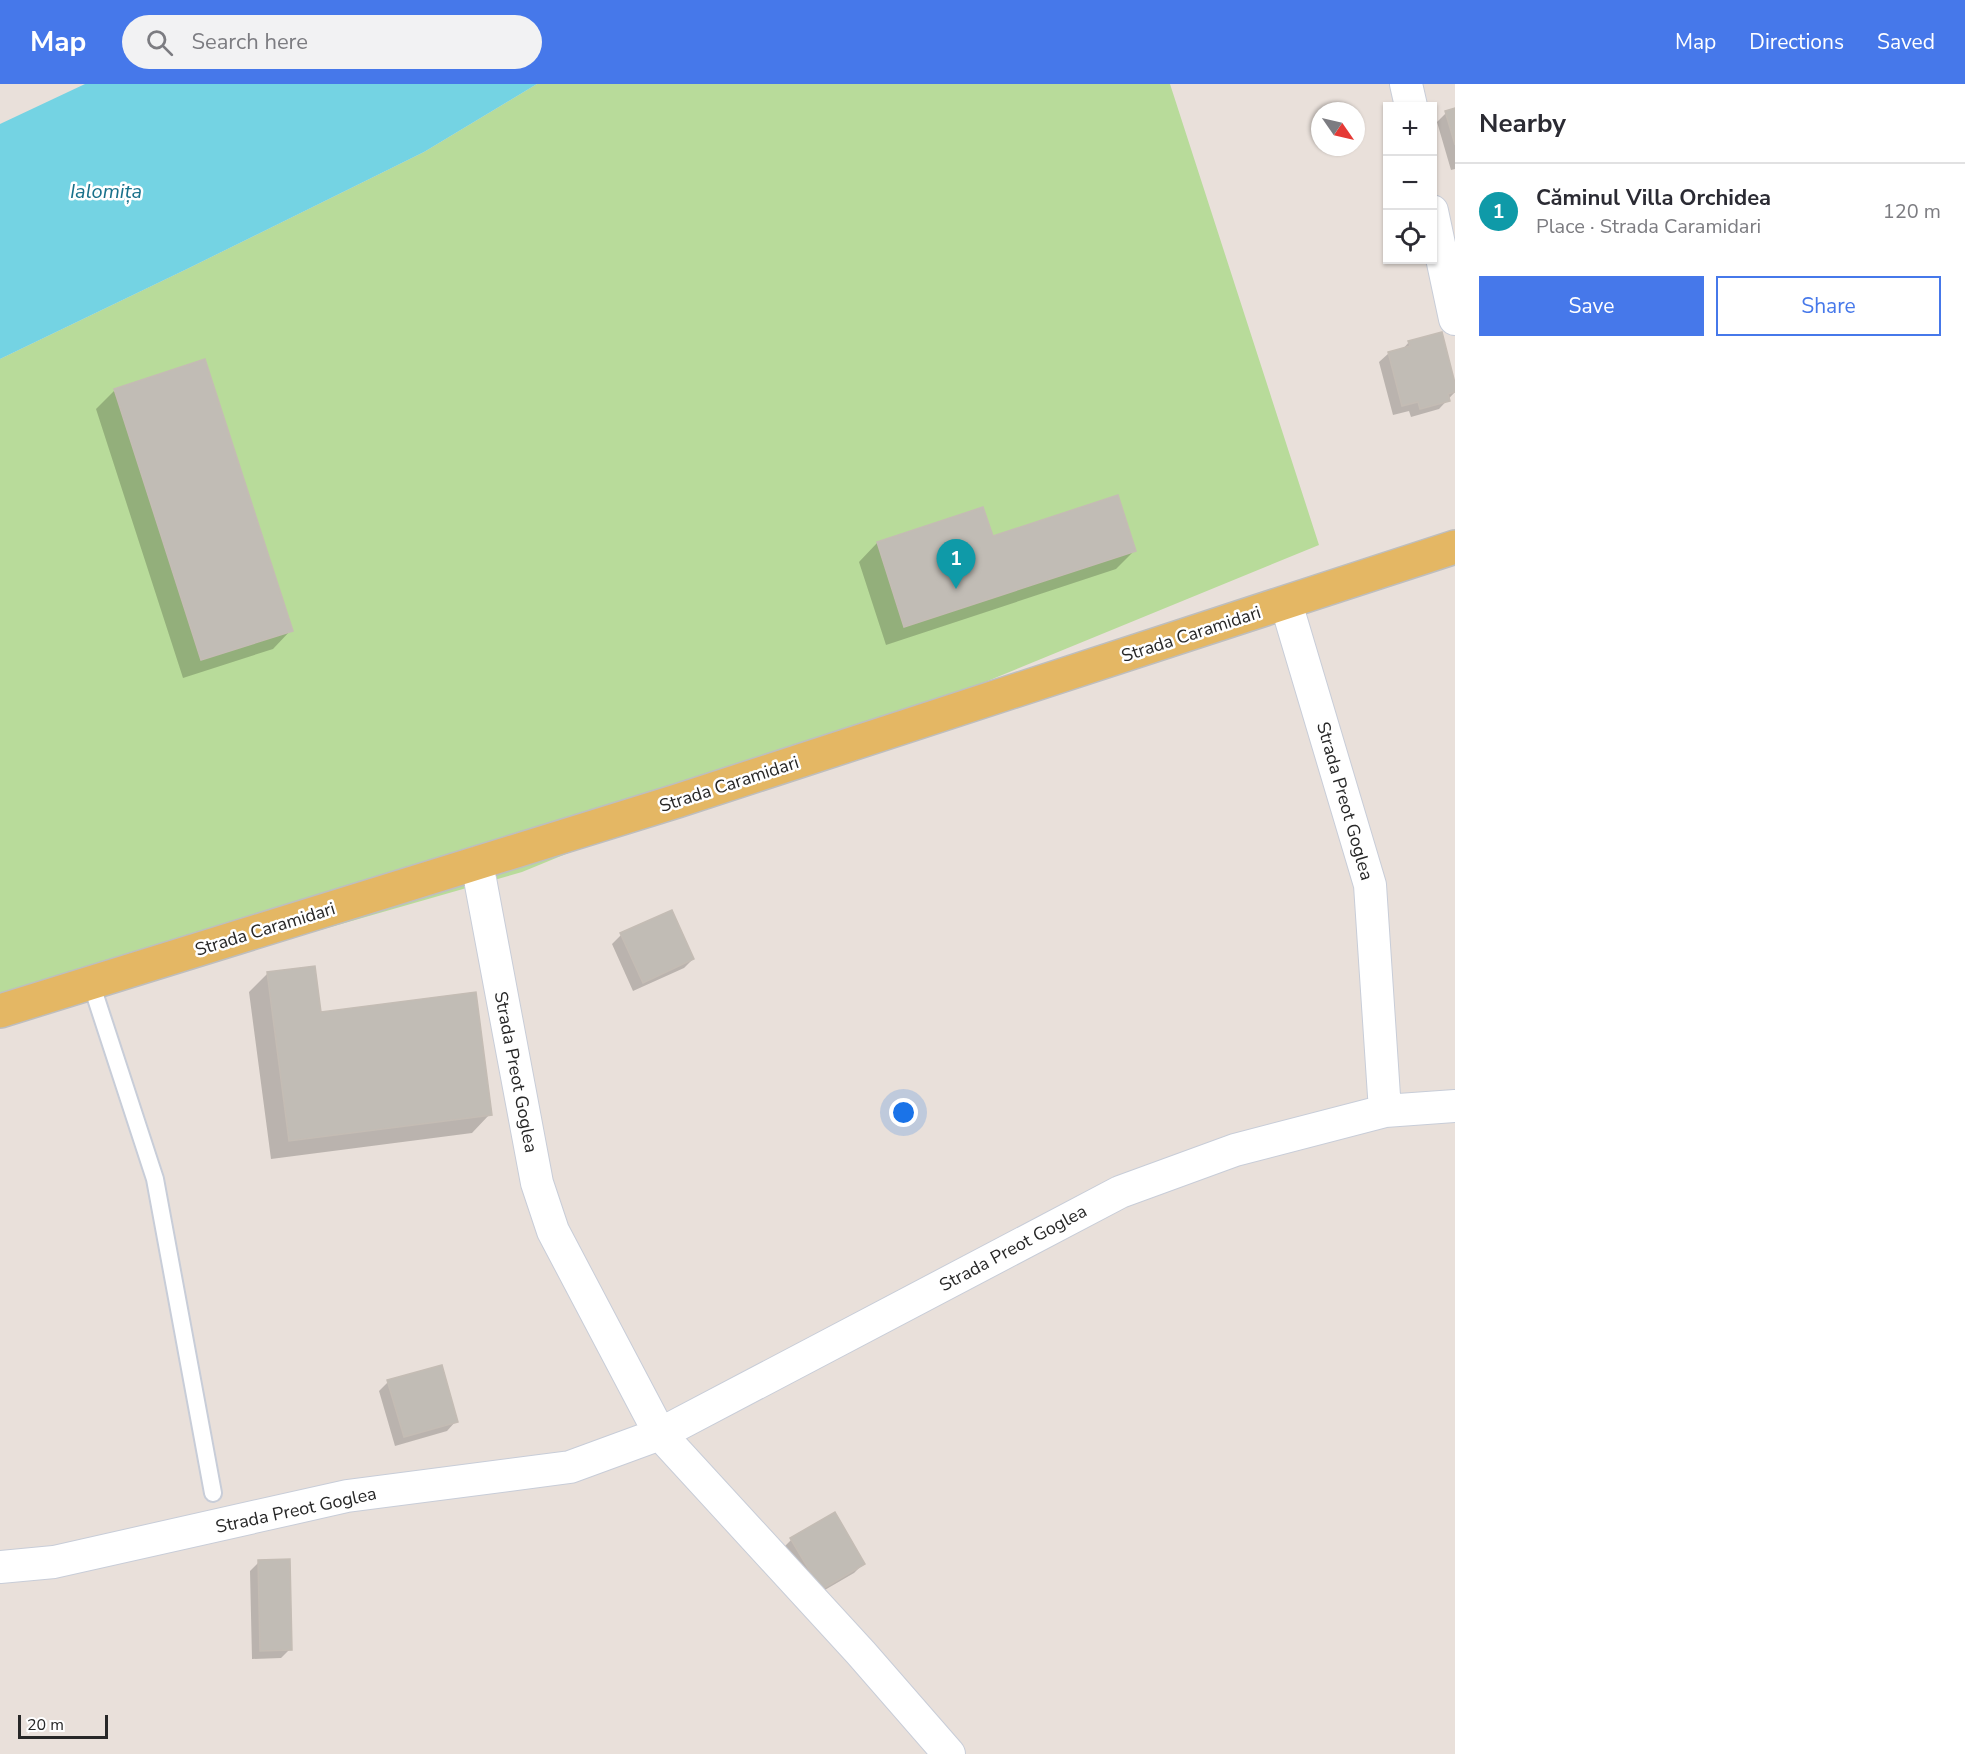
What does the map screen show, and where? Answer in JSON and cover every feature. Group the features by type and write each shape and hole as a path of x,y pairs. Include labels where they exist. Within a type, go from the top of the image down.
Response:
{"main road":[{"name":"Strada Caramidari","path":"0,1011 677,801 1455,547"}],"street":[{"path":"1406,84 1410,102"},
{"path":"1437,234 1455,319"},
{"name":"Strada Preot Goglea","path":"1286,603 1370,885 1385,1111"},
{"name":"Strada Preot Goglea","path":"477,863 537,1183 553,1231 660,1434 861,1653 949,1754"},
{"name":"Strada Preot Goglea","path":"0,1567 64,1560 347,1496 570,1467 660,1434 1120,1192 1235,1150 1385,1111 1455,1106"}],"lane":[{"path":"91,983 155,1179 213,1493"}],"green space":[{"path":"537,84 1170,84 1319,545 522,872 0,1022 0,359 424,152"}],"water":[{"name":"Ialomița","path":"85,84 537,84 424,152 0,359 0,124"}],"building":[{"path":"1455,108 1455,145 1445,111"},
{"path":"1442,332 1455,383 1455,392 1448,394 1450,401 1420,409 1418,402 1402,406 1388,352 1410,346 1408,341"},
{"path":"205,359 293,631 201,660 114,389"},
{"path":"1118,495 1136,551 904,627 877,542 983,507 993,536"},
{"path":"672,910 694,959 643,983 620,933"},
{"path":"315,966 321,1012 476,992 492,1115 289,1141 267,972"},
{"path":"442,1365 458,1422 404,1437 387,1380"},
{"path":"835,1512 865,1564 821,1590 790,1538"},
{"path":"290,1559 292,1650 260,1651 258,1560"}],"place":[{"name":"Căminul Villa Orchidea","path":"956,589"}]}
